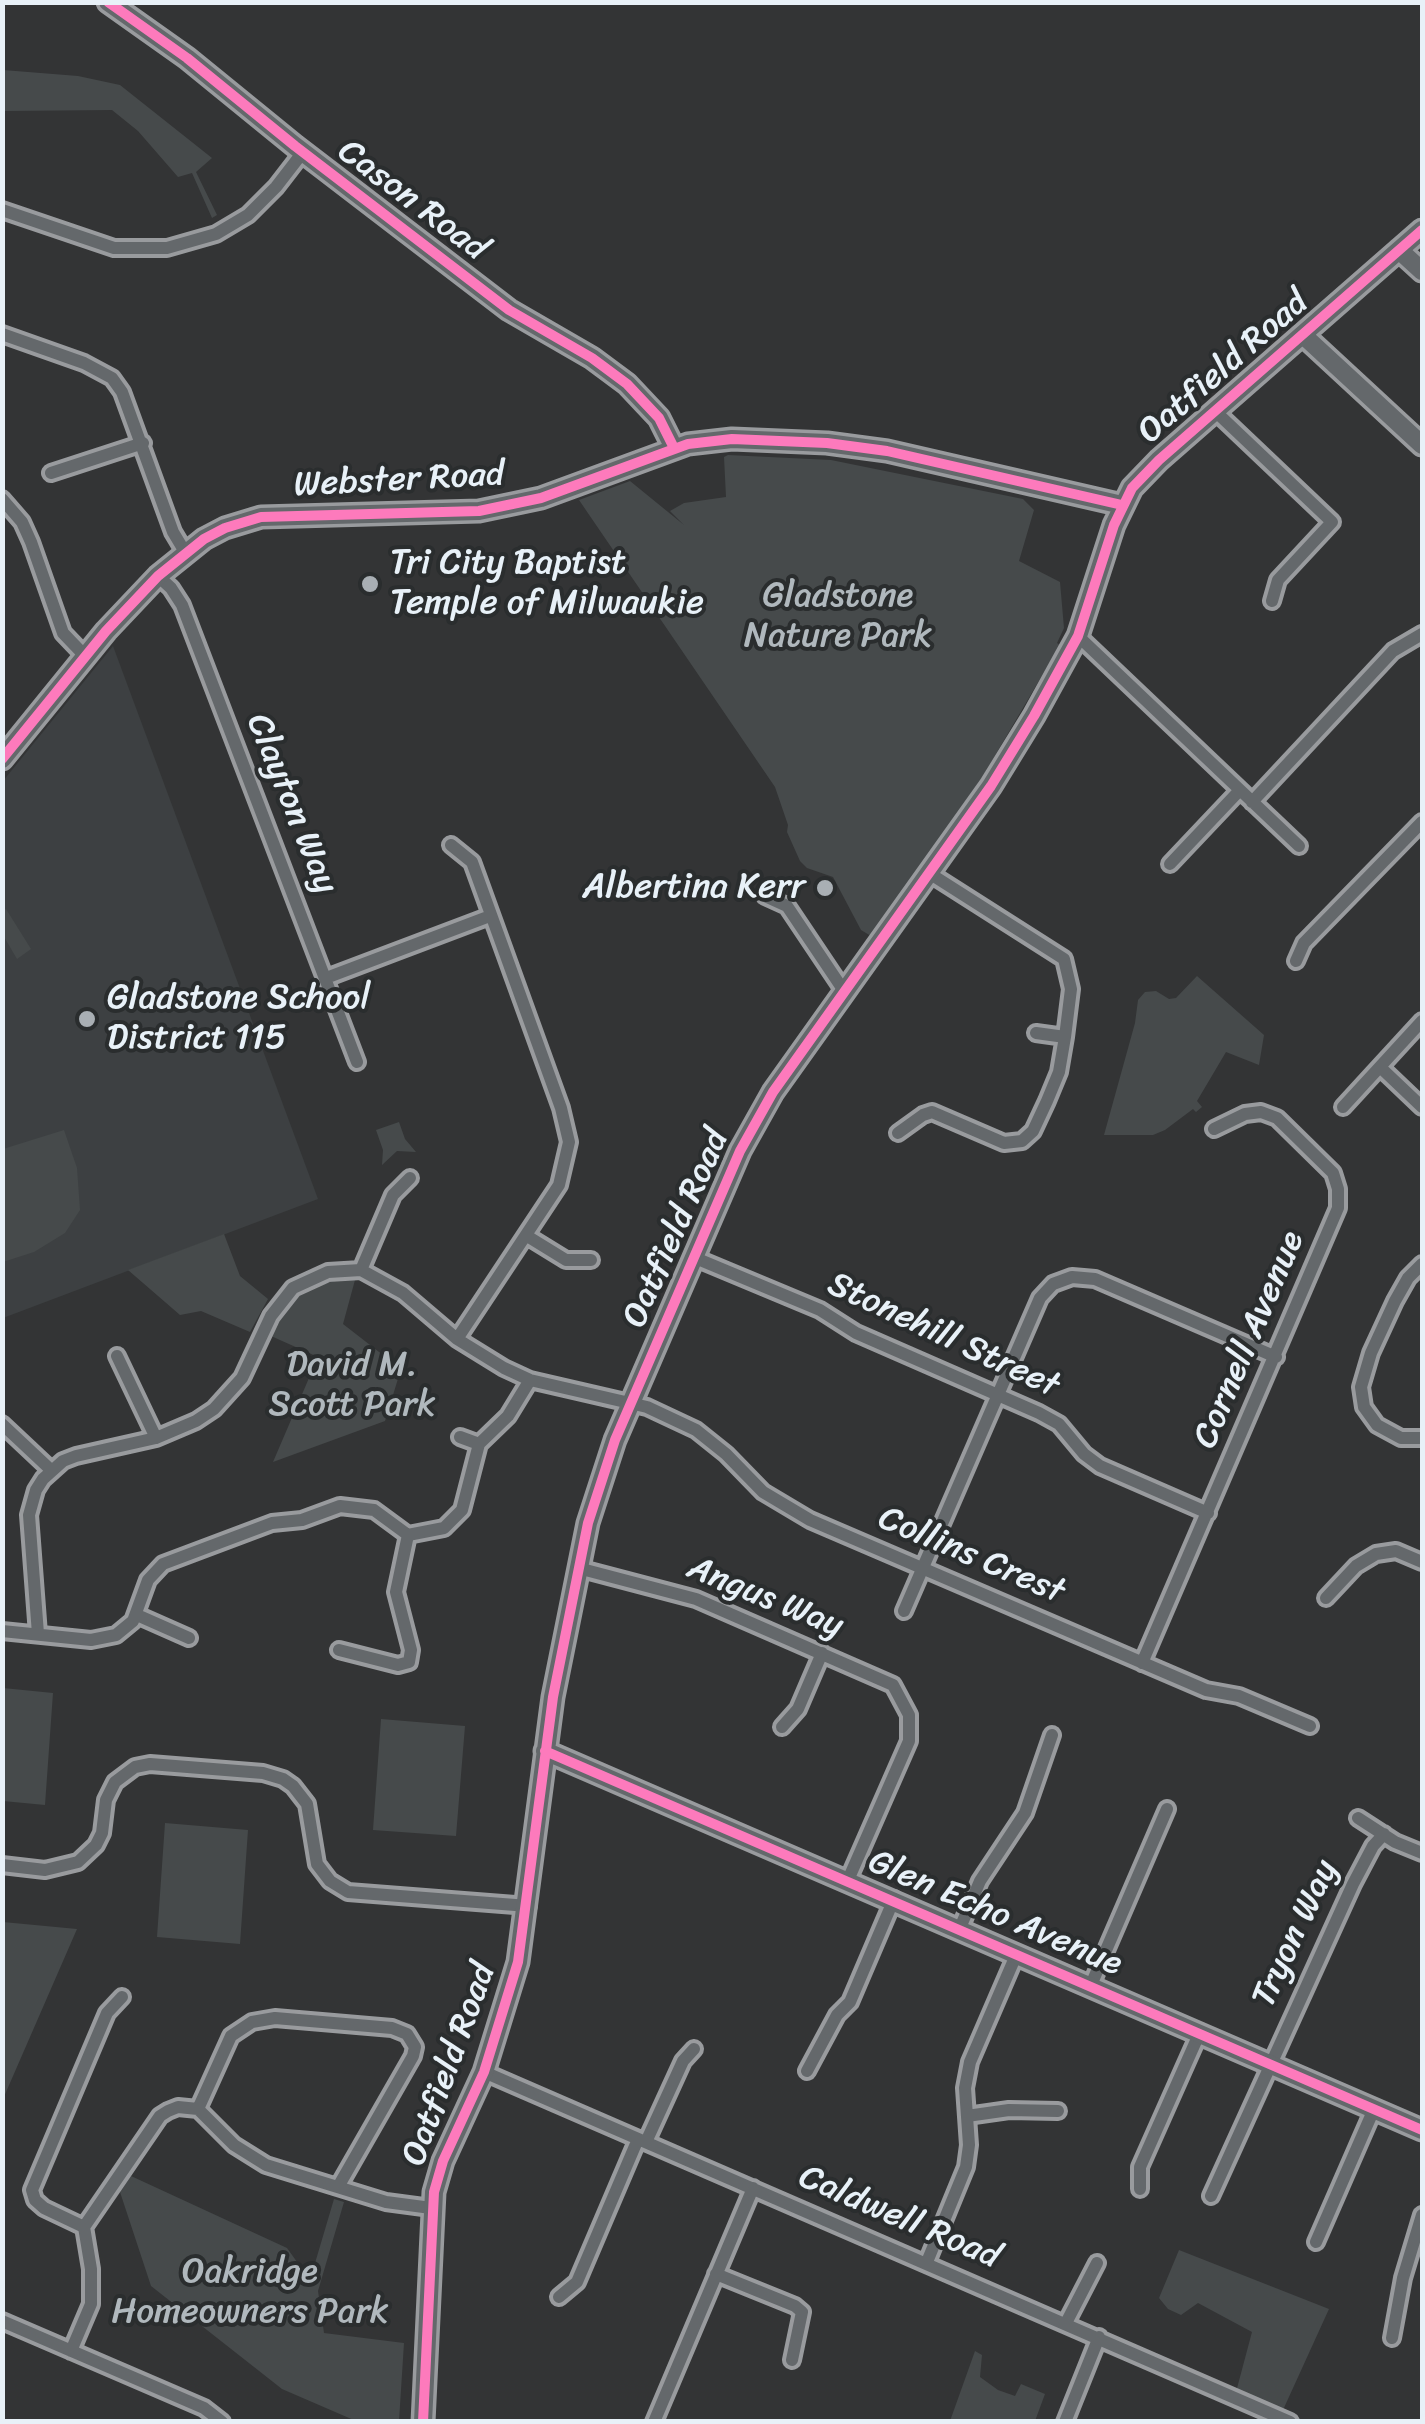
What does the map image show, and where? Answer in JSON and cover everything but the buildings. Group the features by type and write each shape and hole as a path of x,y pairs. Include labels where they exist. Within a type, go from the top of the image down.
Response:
{"street":[{"name":"Cason Road","path":"108,2 164,40 509,310 592,358 627,384 659,418 674,448"},
{"path":"2,210 114,248 167,248 216,234 248,216 303,152"},
{"name":"Oatfield Road","path":"422,2422 431,2208 443,2161 484,2072 511,1989 528,1906 545,1751 578,1568 602,1474 693,1256 763,1108 991,786 1054,682 1078,636 1122,505 1143,476 1422,230"},
{"path":"1400,250 1422,272"},
{"path":"2,334 84,363 112,378 122,392 173,532 185,552"},
{"path":"1304,334 1422,445"},
{"path":"1215,412 1332,522 1278,580 1272,601"},
{"name":"Webster Road","path":"2,759 85,656 158,576 185,552 225,528 272,515 480,511 523,503 674,448 732,439 827,443 886,451 1122,505"},
{"path":"52,473 142,444"},
{"path":"2,499 22,522 32,542 63,633 85,656"},
{"name":"Clayton Way","path":"158,576 182,606 357,1062"},
{"path":"1252,802 1393,651 1422,634"},
{"path":"1078,636 1299,846"},
{"path":"1170,864 1240,790"},
{"path":"1296,961 1304,943 1422,822"},
{"path":"451,844 472,862 570,1142 562,1178 458,1339"},
{"path":"898,1133 932,1112 1004,1143 1022,1140 1033,1130 1048,1102 1065,1037 1070,988 1064,959 930,874"},
{"path":"765,896 788,906 844,991"},
{"path":"326,978 490,916"},
{"path":"1343,1107 1422,1021"},
{"path":"1036,1033 1065,1037"},
{"path":"1380,1067 1422,1107"},
{"name":"Cornell Avenue","path":"1142,1662 1338,1208 1333,1173 1277,1118 1260,1112 1245,1114 1214,1129"},
{"path":"38,1634 29,1515 36,1490 51,1470 76,1456 156,1438 196,1421 229,1394 252,1362 270,1316 294,1288 328,1272 361,1270 393,1195 410,1178"},
{"path":"527,1236 566,1260 592,1260"},
{"name":"Stonehill Street","path":"693,1256 820,1310 856,1333 1059,1424 1084,1454 1100,1466 1208,1513"},
{"path":"1422,1264 1401,1289 1362,1376 1362,1396 1369,1416 1400,1438 1422,1438"},
{"name":"Collins Crest","path":"361,1270 403,1293 458,1339 530,1380 630,1403 679,1422 712,1441 763,1492 792,1512 1206,1690 1240,1696 1310,1726"},
{"path":"904,1612 1040,1298 1053,1284 1072,1277 1094,1279 1276,1357"},
{"path":"117,1356 156,1438"},
{"path":"2,1631 105,1639 126,1628 137,1614 148,1580 163,1564 272,1523 302,1520 348,1505 374,1510 408,1534 444,1528 456,1519 467,1496 479,1444 508,1416 530,1380"},
{"path":"2,1424 51,1470"},
{"path":"460,1437 479,1444"},
{"path":"338,1650 398,1665 409,1662 411,1650 396,1592 408,1534"},
{"path":"1326,1598 1356,1566 1376,1554 1396,1551 1422,1562"},
{"name":"Angus Way","path":"578,1568 696,1599 893,1685 909,1715 908,1741 848,1880"},
{"path":"137,1614 190,1638"},
{"path":"782,1727 798,1709 822,1653"},
{"path":"960,1928 980,1881 1025,1813 1052,1735"},
{"name":"Glen Echo Avenue","path":"545,1751 1422,2127"},
{"path":"2,1864 45,1870 78,1862 102,1834 106,1800 114,1782 135,1767 150,1764 264,1773 293,1786 307,1804 317,1864 330,1881 348,1892 528,1906"},
{"path":"1091,1985 1167,1809"},
{"path":"1358,1818 1422,1853"},
{"name":"Tryon Way","path":"1211,2196 1358,1872 1384,1834"},
{"path":"807,2071 836,2015 850,2002 894,1899"},
{"path":"927,2262 966,2167 966,2088 970,2062 1017,1953"},
{"path":"84,2227 44,2208 32,2190 107,2012 122,1997"},
{"path":"198,2110 231,2036 252,2022 294,2020 392,2028 408,2034 415,2047 413,2056 338,2188"},
{"path":"1140,2190 1140,2167 1200,2032"},
{"path":"559,2297 576,2282 642,2140 683,2061 694,2048"},
{"name":"Caldwell Road","path":"484,2072 1290,2422"},
{"path":"71,2352 90,2304 84,2227 160,2116 178,2107 198,2110 254,2159 386,2202 431,2208"},
{"path":"1316,2242 1374,2109"},
{"path":"967,2116 1010,2110 1058,2111"},
{"path":"654,2422 753,2188"},
{"path":"1392,2338 1402,2278 1422,2215"},
{"path":"1066,2323 1097,2263"},
{"path":"716,2274 802,2312 792,2360"},
{"path":"2,2321 204,2408 222,2422"},
{"path":"1065,2422 1100,2337"}],"shaded area":[{"path":"113,646 318,1199 3,1318 3,781"}],"green space":[{"path":"3,70 78,76 120,85 212,158 196,172 217,215 212,218 192,173 178,177 138,131 112,110 3,111"},
{"name":"Gladstone Nature Park","path":"724,457 831,460 1023,499 1034,510 1019,561 1060,582 1064,628 1057,643 1060,645 983,776 871,936 861,930 833,877 807,868 800,861 787,832 775,787 579,500 630,481 684,525 670,511 684,503 726,497"},
{"path":"6,909 31,949 17,959 3,935"},
{"path":"1197,976 1264,1035 1259,1065 1226,1052 1197,1101 1202,1107 1196,1112 1193,1109 1153,1135 1104,1135 1138,1000 1145,992 1156,991 1169,999 1176,998"},
{"path":"399,1122 405,1139 416,1152 397,1151 382,1165 383,1150 376,1130"},
{"path":"64,1130 77,1168 80,1210 65,1233 34,1252 3,1262 3,1149"},
{"name":"David M. Scott Park","path":"224,1234 240,1276 268,1299 250,1332 201,1311 180,1315 128,1270"},
{"name":"David M. Scott Park","path":"341,1279 355,1280 343,1324 401,1369 385,1421 273,1462 318,1357 271,1336 283,1311 294,1299 310,1288"},
{"path":"3,1688 53,1693 45,1805 3,1801"},
{"path":"381,1719 465,1726 456,1836 373,1830"},
{"path":"165,1823 248,1830 240,1944 157,1937"},
{"path":"2,1922 77,1929 3,2099"},
{"name":"Oakridge Homeowners Park","path":"131,2176 287,2248 310,2280 334,2199 344,2202 318,2291 324,2333 404,2343 399,2421 356,2421 282,2389 151,2286 120,2192"},
{"path":"1179,2250 1329,2309 1283,2410 1236,2392 1252,2332 1198,2303 1181,2315 1168,2309 1159,2298"},
{"path":"975,2351 982,2355 980,2377 998,2390 1015,2396 1021,2384 1045,2394 1035,2421 950,2421"}],"cycle path":[{"path":"108,2 187,58 509,310 592,358 627,384 659,418 674,448"},
{"path":"423,2422 434,2192 443,2161 484,2072 518,1962 553,1697 588,1523 615,1440 740,1151 773,1092 991,786 1034,716 1078,636 1114,525 1132,488 1422,230"},
{"path":"2,759 106,631 158,576 204,539 261,517 479,511 541,498 688,444 732,439 827,443 887,451 1122,505"},
{"path":"545,1751 1422,2130"}],"place":[{"name":"Tri City Baptist Temple of Milwaukie","path":"370,584"},
{"name":"Albertina Kerr","path":"825,888"},
{"name":"Gladstone School District 115","path":"87,1019"}]}
